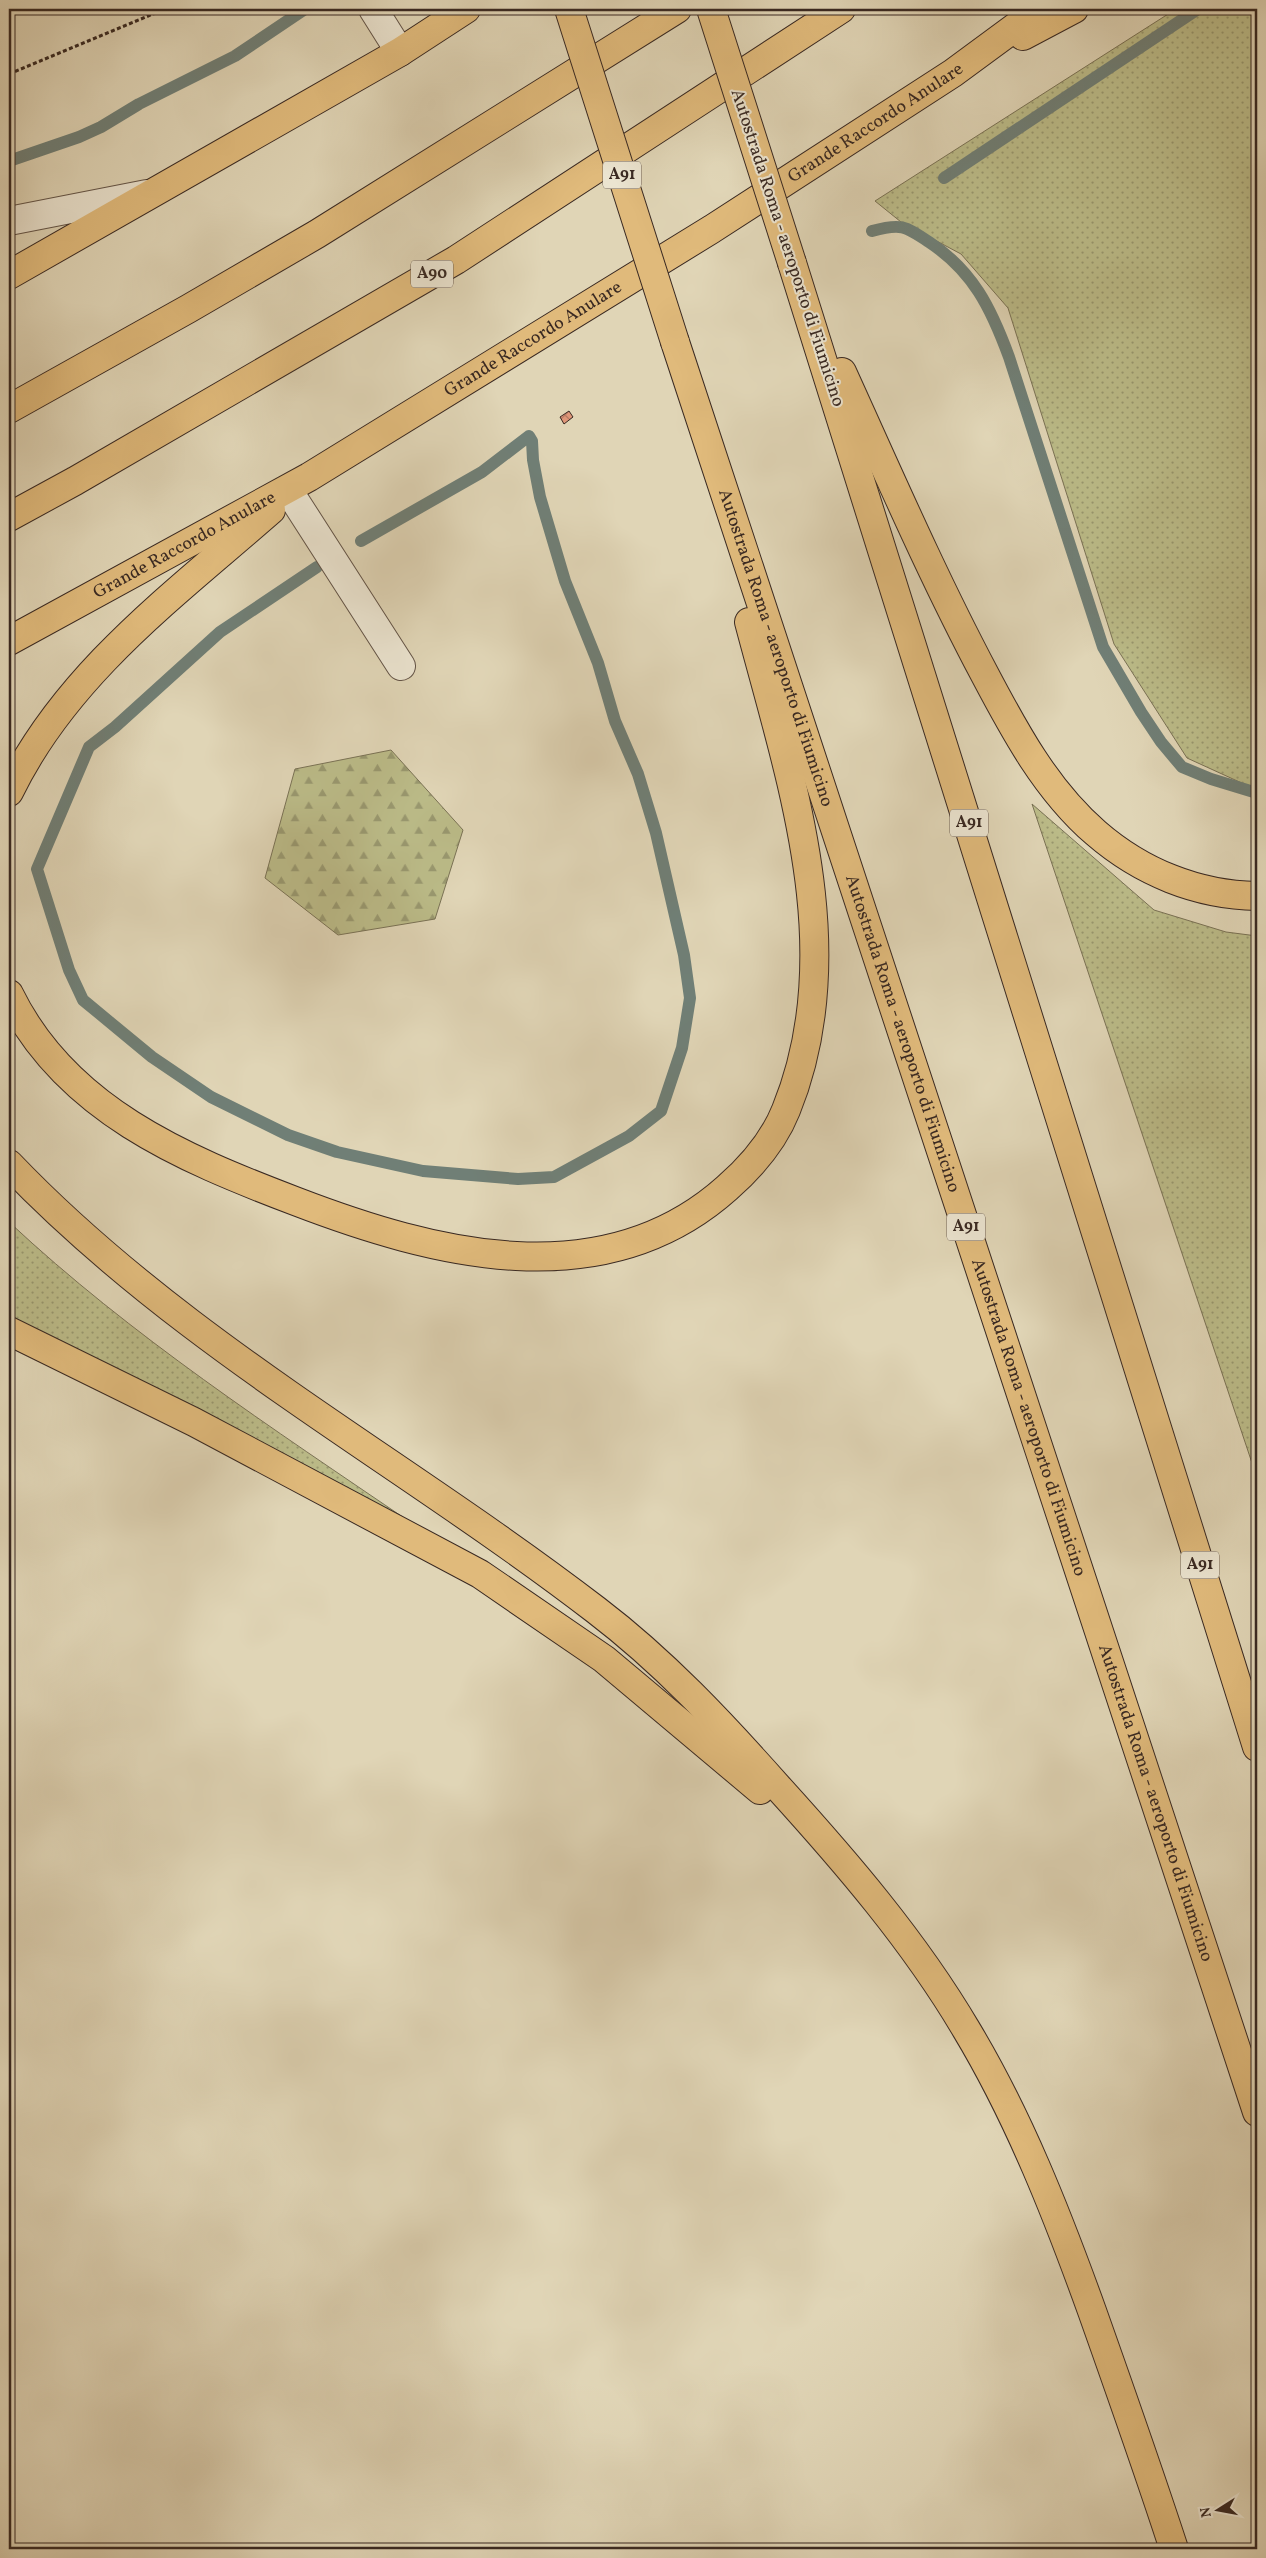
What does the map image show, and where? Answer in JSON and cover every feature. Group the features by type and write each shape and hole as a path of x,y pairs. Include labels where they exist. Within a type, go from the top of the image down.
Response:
{"highway":[{"path":"9,275 400,52 466,9"},
{"name":"Autostrada Roma - aeroporto di Fiumicino","path":"569,9 675,342 1257,2112"},
{"path":"9,409 188,309 316,234 677,9"},
{"name":"Autostrada Roma - aeroporto di Fiumicino","path":"711,9 1257,1747"},
{"name":"A90","path":"9,517 149,439 456,260 841,9"},
{"name":"Grande Raccordo Anulare","path":"9,641 300,485 712,229 954,73 1040,9"},
{"path":"954,73 1074,9"},
{"path":"792,262 969,645 1020,738 1046,776 1069,806 1096,833 1123,854 1153,872 1183,884 1213,891 1257,896"},
{"path":"9,994 26,1027 63,1072 105,1108 148,1136 176,1151 266,1190 347,1220 423,1242 471,1253 523,1258 568,1256 600,1250 644,1237 679,1222 706,1205 736,1180 761,1152 780,1123 799,1073 814,979 813,915 805,850 790,776 675,342"},
{"path":"9,792 24,763 55,715 92,671 126,638 300,485"},
{"path":"9,1164 79,1232 167,1306 270,1381 566,1587 628,1634 732,1736 853,1872 953,2006 986,2062 1029,2151 1071,2252 1174,2549"},
{"path":"9,1331 211,1430 480,1574 604,1659 716,1750 853,1872"}],"lane":[{"path":"373,9 400,52"},
{"path":"9,221 153,193"},
{"path":"300,485 332,558 400,666"}],"path":[{"path":"9,74 165,9"}],"green space":[{"path":"1176,9 1257,9 1257,790 1187,758 1114,644 1008,308 961,254 901,222 875,201"},
{"path":"391,750 463,830 435,919 338,935 265,878 295,769"},
{"path":"1032,804 1154,910 1226,932 1257,936 1257,1478"},
{"path":"9,1222 104,1304 203,1380 410,1522 9,1323"}],"building":[{"path":"569,411 573,417 564,424 560,417"}],"waterway":[{"path":"9,161 79,137 101,127 139,104 235,56 305,9"},
{"path":"944,178 1198,9"},
{"path":"872,231 896,227 914,232 958,265 979,292 995,322 1009,357 1103,647 1141,712 1161,742 1182,767 1211,779 1257,793"},
{"path":"317,567 220,632 115,727 89,747 37,869 69,970 83,1000 152,1057 211,1097 288,1135 337,1152 423,1171 518,1179 554,1177 629,1136 661,1111 682,1048 690,998 684,955 656,833 638,774 615,721 598,663 565,581 540,497 533,460 532,441 529,436 482,472 361,541"}]}
